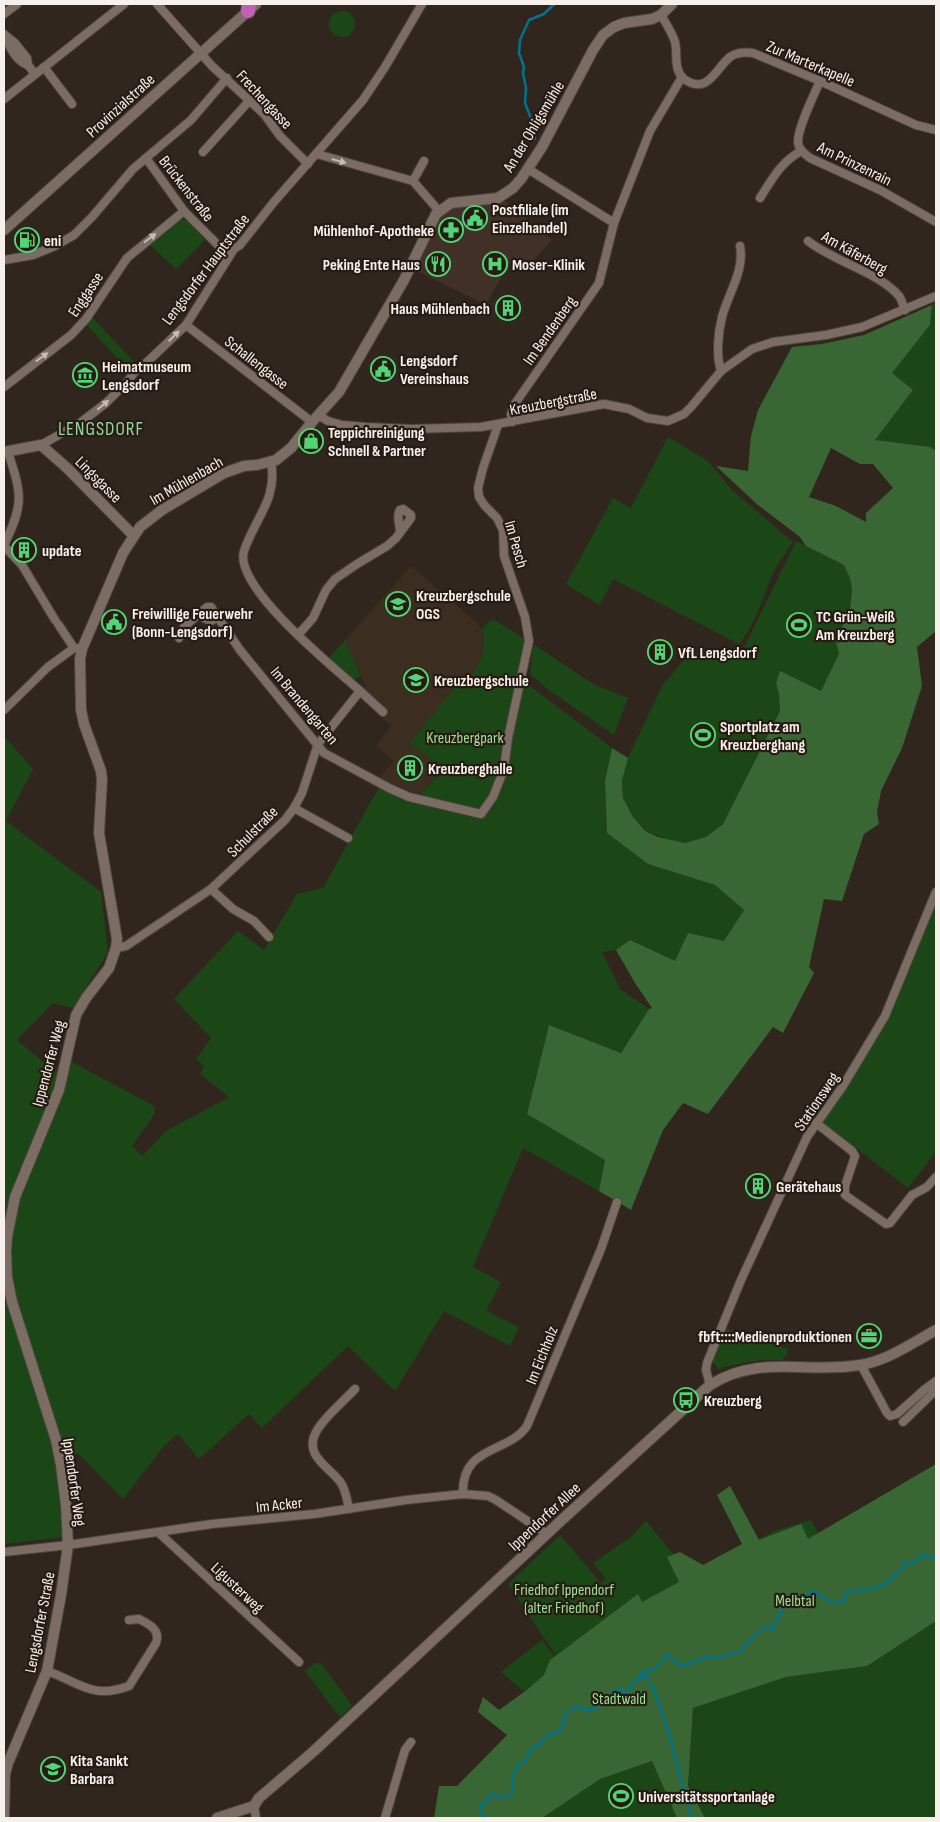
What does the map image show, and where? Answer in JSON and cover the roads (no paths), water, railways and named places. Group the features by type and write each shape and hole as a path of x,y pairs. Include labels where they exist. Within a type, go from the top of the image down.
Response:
{"street":[{"path":"4,14 17,4"},
{"path":"4,98 124,4"},
{"name":"Frechengasse","path":"157,4 201,54 264,114 280,136 308,164"},
{"name":"Lengsdorfer Hauptstraße","path":"6,452 41,445 80,423 106,403 135,371 186,325 229,256 363,100 422,4"},
{"path":"528,169 614,223 650,131 682,77 678,72 676,46 671,32 661,15 672,4"},
{"name":"Provinzialstraße","path":"4,230 201,54 251,6"},
{"name":"An der Ohligsmühle","path":"440,211 445,206 456,202 498,198 513,188 528,169 551,131 593,50 603,35 624,23 661,15"},
{"path":"5,36 15,43 28,58 28,65 35,74"},
{"name":"Zur Marterkapelle","path":"682,77 689,82 703,83 710,80 731,56 744,52 763,57 820,81 916,125 936,130"},
{"path":"44,66 72,104"},
{"path":"4,260 33,255 55,246 74,235 133,169 191,120 227,78"},
{"name":"Am Prinzenrain","path":"820,81 799,134 798,144 801,150 810,158 880,190 936,222"},
{"path":"203,152 250,100"},
{"path":"760,198 785,161 801,150"},
{"path":"317,154 413,181 440,211"},
{"name":"Brückenstraße","path":"146,158 184,211 229,256"},
{"path":"413,181 424,161"},
{"name":"Enggasse","path":"4,387 71,335 86,319 127,258 184,211"},
{"name":"Im Mühlenbach","path":"78,649 133,535 151,517 224,473 244,466 271,462 280,458 291,448 339,392 404,280 433,220 440,211"},
{"name":"Im Bendenberg","path":"512,422 514,405 599,283 614,223"},
{"name":"Am Käferberg","path":"808,241 820,250 882,282 899,296 905,310"},
{"path":"720,371 718,360 722,318 737,278 741,252 740,246"},
{"name":"Kreuzbergstraße","path":"315,418 342,425 411,429 498,425 604,404 628,408 648,418 668,421 684,414 720,371 752,349 773,342 851,331 936,296"},
{"name":"Schallengasse","path":"186,325 315,418"},
{"name":"Im Pesch","path":"498,425 483,468 478,492 480,501 501,524 504,537 504,556 525,618 529,641 522,676"},
{"name":"Lingsgasse","path":"41,445 72,473 133,535"},
{"path":"4,710 48,667 78,649 56,622 22,565 4,545 16,519 19,503 17,480 6,452"},
{"path":"271,462 273,473 272,489 250,536 243,559 244,566 267,603 298,635 382,712"},
{"path":"298,635 313,618 326,590 335,579 387,546 400,532"},
{"name":"Im Brandengarten","path":"179,638 184,627 207,607 211,607 240,650 324,752 389,788 418,800 481,814 492,797 504,769 508,738 522,676"},
{"name":"Ippendorfer Weg","path":"68,1545 66,1505 56,1440 12,1302 7,1277 6,1245 16,1197 59,1090 76,1015 109,968 116,948 116,930 99,833 101,771 84,724 81,710 80,659 78,649"},
{"name":"Schulstraße","path":"116,948 126,946 212,889 285,820 294,808 304,788 318,744 360,690"},
{"path":"294,808 348,838"},
{"path":"212,889 234,909 254,921 269,937"},
{"name":"Stationsweg","path":"710,1385 706,1370 707,1363 742,1280 807,1137 843,1086 885,1016 936,892"},
{"path":"816,1123 854,1154 855,1160 845,1186 844,1195 886,1224 890,1223 915,1192 927,1186 936,1177"},
{"name":"Im Eichholz","path":"463,1494 465,1477 476,1459 519,1435 527,1426 601,1249 617,1202"},
{"name":"Ippendorfer Allee","path":"218,1818 254,1806 259,1798 314,1751 710,1385 737,1372 752,1368 840,1368 861,1365 892,1354 936,1330"},
{"path":"861,1365 890,1416 897,1414 936,1381"},
{"path":"348,1509 342,1484 318,1460 313,1451 313,1442 319,1427 355,1389"},
{"path":"903,1422 936,1390"},
{"name":"Im Acker","path":"4,1552 68,1545 212,1524 463,1494 488,1496 547,1534"},
{"name":"Ligusterweg","path":"158,1532 299,1662"},
{"name":"Lengsdorfer Straße","path":"4,1817 5,1774 47,1671 68,1545"},
{"path":"47,1671 94,1691 110,1691 129,1686 156,1643 158,1636 156,1630 142,1620 136,1618 129,1620"},
{"path":"385,1818 405,1750 411,1742"},
{"path":"254,1806 256,1818"}],"waterway":[{"path":"535,139 532,121 525,103 526,88 523,73 524,67 519,53 520,40 529,20 544,14 554,4"},
{"path":"484,1818 480,1805 487,1802 490,1795 506,1797 513,1792 512,1778 517,1767 525,1761 533,1747 540,1745 546,1736 559,1731 564,1724 565,1716 575,1707 587,1710 595,1708 617,1689 625,1692 629,1690 635,1679 642,1679 641,1674 643,1672 656,1668 667,1655 682,1666 707,1657 721,1657 741,1651 752,1637 767,1626 772,1630 783,1607 812,1591 834,1603 844,1601 848,1591 872,1589 887,1582 899,1572 904,1563 913,1563 923,1555 936,1558"},
{"path":"643,1672 649,1681"},
{"path":"652,1684 669,1734 691,1816"}],"place":[{"name":"Postfiliale (im Einzelhandel)","path":"475,218"},
{"name":"Mühlenhof-Apotheke","path":"451,230"},
{"name":"eni","path":"27,240"},
{"name":"Peking Ente Haus","path":"438,264"},
{"name":"Moser-Klinik","path":"495,264"},
{"name":"Haus Mühlenbach","path":"508,308"},
{"name":"Lengsdorf Vereinshaus","path":"383,369"},
{"name":"Heimatmuseum Lengsdorf","path":"85,375"},
{"name":"Teppichreinigung Schnell & Partner","path":"311,441"},
{"name":"update","path":"24,550"},
{"name":"Kreuzbergschule OGS","path":"398,604"},
{"name":"Freiwillige Feuerwehr (Bonn-Lengsdorf)","path":"114,622"},
{"name":"TC Grün-Weiß Am Kreuzberg","path":"799,625"},
{"name":"VfL Lengsdorf","path":"660,652"},
{"name":"Kreuzbergschule","path":"416,680"},
{"name":"Sportplatz am Kreuzberghang","path":"703,735"},
{"name":"Kreuzberghalle","path":"410,768"},
{"name":"Gerätehaus","path":"758,1186"},
{"name":"fbft::::Medienproduktionen","path":"869,1336"},
{"name":"Kreuzberg","path":"686,1400"},
{"name":"Kita Sankt Barbara","path":"53,1769"},
{"name":"Universitätssportanlage","path":"621,1796"}],"district":[{"name":"LENGSDORF","path":"101,428"}],"park label":[{"name":"Kreuzbergpark","path":"465,737"},
{"name":"Friedhof Ippendorf (alter Friedhof)","path":"564,1598"},
{"name":"Melbtal","path":"795,1600"},
{"name":"Stadtwald","path":"619,1698"}]}
